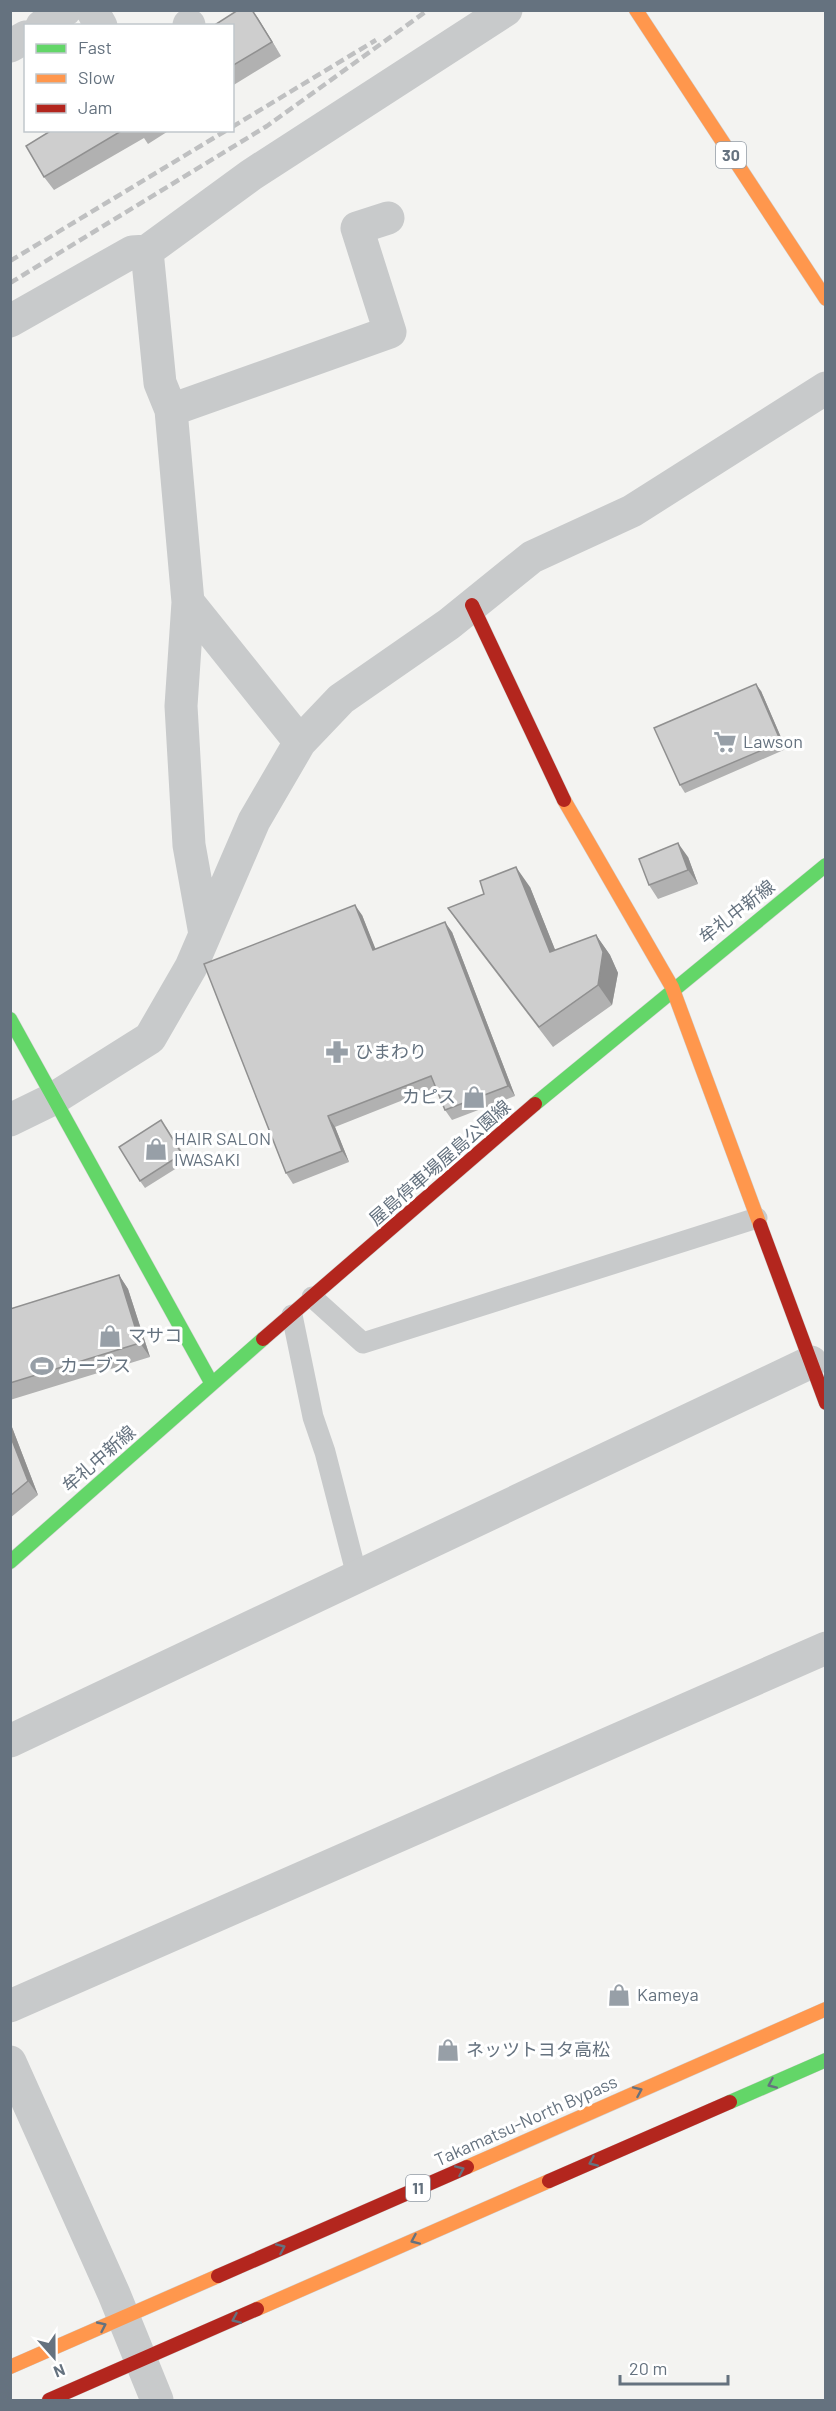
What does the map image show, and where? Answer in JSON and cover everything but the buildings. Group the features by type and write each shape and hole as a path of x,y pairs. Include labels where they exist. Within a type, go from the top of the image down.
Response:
{"main road":[{"name":"30","path":"636,10 825,299"},
{"path":"472,605 565,802 672,987 825,1403"},
{"name":"牟礼中新線","path":"672,987 825,865"},
{"name":"屋島停車場屋島公園線","path":"212,1384 672,987"},
{"path":"10,1019 212,1384"},
{"name":"牟礼中新線","path":"10,1562 212,1384"},
{"name":"Takamatsu-North Bypass","path":"10,2367 825,2008"},
{"path":"49,2400 825,2060"}],"street":[{"path":"45,24 65,10"},
{"path":"92,10 100,24"},
{"path":"10,321 132,252 147,251 251,176 506,10"},
{"path":"10,46 24,38"},
{"path":"171,411 390,332 357,228 388,218"},
{"path":"147,251 160,383 171,411 188,603 181,706 182,729 189,845 205,934"},
{"path":"10,1120 53,1099 150,1038 191,968 254,821 300,742 341,699 472,605 532,557 632,511 825,388"},
{"path":"188,603 300,742"},
{"path":"10,1741 810,1362"},
{"path":"10,2006 825,1648"},
{"path":"10,2062 123,2316 157,2400"}],"lane":[{"path":"312,1297 363,1343 757,1218"},
{"path":"292,1315 313,1417 325,1452 357,1576"}],"railway":[{"path":"10,283 267,126 428,10"},
{"path":"234,126 376,40"},
{"path":"10,261 224,132"}],"traffic: fast":[{"path":"535,1104 826,865"},
{"path":"10,1019 212,1384"},
{"path":"10,1562 263,1339"},
{"path":"730,2102 826,2060"}],"traffic: slow":[{"path":"636,10 826,299"},
{"path":"564,800 672,987 760,1225"},
{"path":"467,2167 826,2009"},
{"path":"257,2309 549,2181"},
{"path":"10,2367 218,2276"}],"traffic: jam":[{"path":"472,605 564,800"},
{"path":"263,1339 535,1104"},
{"path":"760,1225 826,1403"},
{"path":"549,2181 730,2102"},
{"path":"218,2276 467,2167"},
{"path":"49,2400 257,2309"}],"place":[{"name":"Lawson","path":"725,742"},
{"name":"ひまわり","path":"337,1052"},
{"name":"カピス","path":"474,1097"},
{"name":"HAIR SALON IWASAKI","path":"156,1149"},
{"name":"マサコ","path":"110,1336"},
{"name":"カーブス","path":"42,1366"},
{"name":"Kameya","path":"619,1995"},
{"name":"ネッツトヨタ高松","path":"448,2050"}]}
